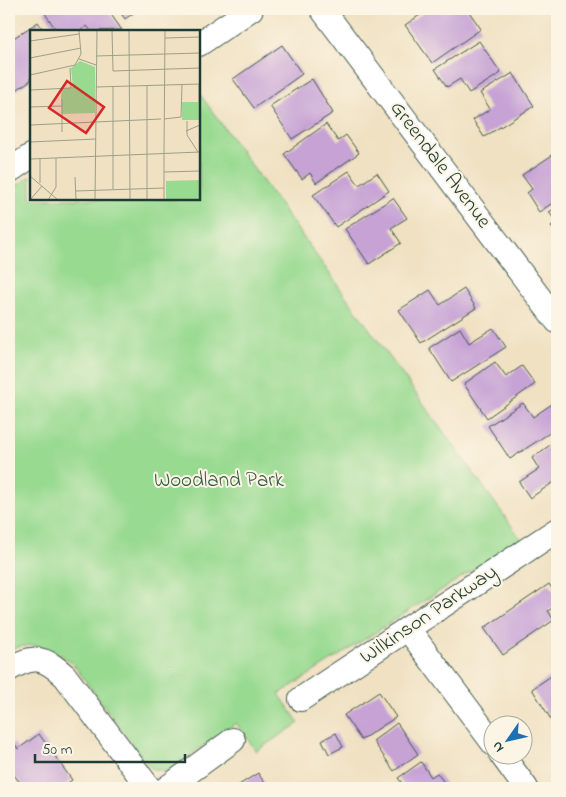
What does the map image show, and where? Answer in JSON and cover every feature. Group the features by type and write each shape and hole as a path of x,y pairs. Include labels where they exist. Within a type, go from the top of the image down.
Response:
{"street":[{"path":"200,43 251,9"},
{"name":"Greendale Avenue","path":"322,9 557,321"},
{"path":"9,171 30,157"},
{"name":"Wilkinson Parkway","path":"301,699 557,530"},
{"path":"408,629 484,731"},
{"path":"9,669 25,660 38,659 52,664 65,676 149,788"},
{"path":"166,788 233,740"},
{"path":"508,764 526,788"}],"green space":[{"name":"Woodland Park","path":"200,94 521,539 279,694 299,723 256,751 236,723 166,772 153,769 147,764 73,664 66,658 51,650 34,646 17,647 9,651 9,191 30,177 30,200 200,200"}],"building":[{"path":"49,9 107,9 122,30 90,30 87,26 81,30 56,30 44,12"},
{"path":"118,9 139,9 125,19"},
{"path":"429,9 467,9 481,29 432,63 405,25"},
{"path":"38,22 43,30 30,30 30,81 15,91 9,81 9,41"},
{"path":"479,41 501,73 469,93 460,79 447,87 435,69"},
{"path":"282,45 302,74 254,108 233,79"},
{"path":"513,73 534,106 484,137 473,120 490,109 480,93"},
{"path":"312,79 333,113 292,139 270,106"},
{"path":"326,124 338,141 346,135 359,153 316,183 310,173 302,179 284,154"},
{"path":"557,152 557,200 539,212 527,193 532,189 522,175"},
{"path":"349,171 359,185 377,173 389,191 336,227 313,195"},
{"path":"393,198 407,218 391,228 401,243 369,264 345,229"},
{"path":"557,207 557,235 551,226 556,222 549,212"},
{"path":"464,289 476,308 421,343 399,310 430,290 440,305"},
{"path":"460,328 469,343 493,328 506,347 451,382 429,348"},
{"path":"495,362 506,377 522,366 535,384 487,418 464,384"},
{"path":"523,403 533,417 552,404 557,412 557,428 510,459 488,426"},
{"path":"557,440 557,480 530,498 519,482 539,469 532,458"},
{"path":"549,584 557,596 557,605 548,611 554,620 503,655 484,628"},
{"path":"557,672 557,717 552,721 532,689"},
{"path":"379,692 396,717 361,740 344,715"},
{"path":"397,723 418,754 394,771 373,741"},
{"path":"336,733 343,747 329,754 322,740"},
{"path":"39,734 72,780 61,788 24,788 14,775 9,778 9,746 14,743 18,749"},
{"path":"421,762 431,777 437,773 448,788 406,788 398,778"},
{"path":"258,773 268,788 234,788"}]}
